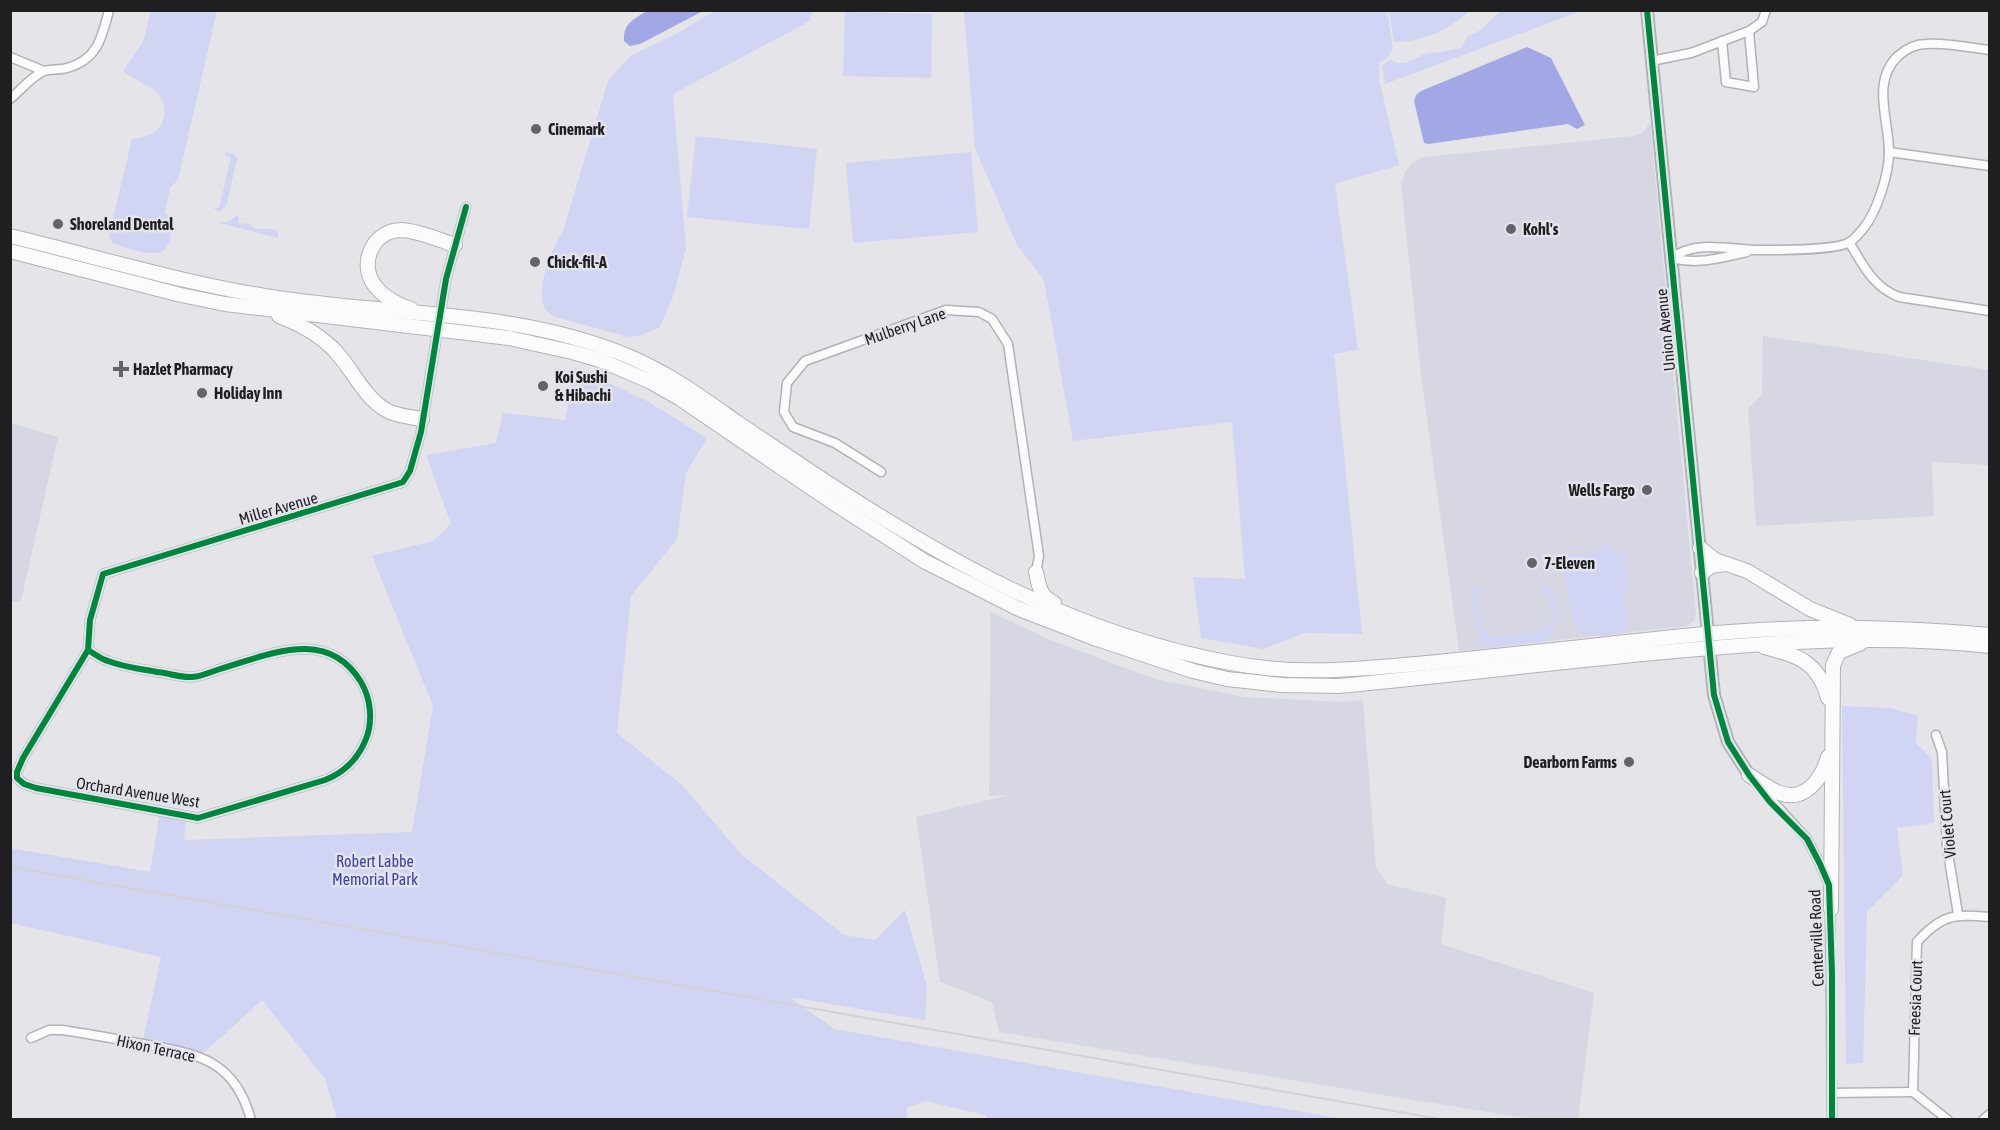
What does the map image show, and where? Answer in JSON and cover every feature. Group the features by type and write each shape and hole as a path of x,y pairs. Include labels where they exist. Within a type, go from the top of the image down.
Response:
{"highway":[{"path":"424,314 393,302 374,284 368,268 369,251 379,238 387,233 402,230 455,245"},
{"path":"10,236 233,291 313,303 513,323 568,335 656,369 693,390 822,479 920,541 982,576 1083,622 1167,650 1237,665 1306,671 1371,669 1708,640 1754,644 1822,639 1922,640 1989,646"},
{"path":"10,251 181,295 263,310 509,338 572,352 627,371 680,398 924,561 1019,609 1094,638 1227,680 1282,685 1339,686 1781,629 1941,630 1989,635"},
{"path":"263,310 301,326 323,340 384,409 422,419"},
{"path":"1700,548 1715,560 1747,571 1810,609 1858,628"},
{"path":"1702,573 1711,566 1726,564"},
{"path":"982,576 1023,584 1036,572"},
{"path":"1036,572 1040,592 1045,598 1083,622"},
{"path":"1831,909 1832,676 1837,655 1846,648 1872,640"},
{"path":"1754,644 1796,655 1811,666 1825,686 1832,715"},
{"path":"1749,775 1782,793 1798,793 1809,789 1824,772 1833,740"}],"street":[{"path":"10,99 44,71 70,67 81,63 94,53 102,39 109,10"},
{"name":"Union Avenue","path":"1647,10 1708,640"},
{"path":"1651,61 1692,53 1749,31 1762,22 1766,10"},
{"path":"1722,41 1726,82 1754,87 1749,31"},
{"path":"1672,258 1689,249 1826,248 1849,242 1863,229 1874,210 1885,178 1889,152 1883,88 1887,71 1894,60 1906,50 1925,44 1989,50"},
{"path":"10,57 44,71"},
{"path":"1889,152 1989,166"},
{"name":"Miller Avenue","path":"17,778 23,758 88,650 90,620 100,581 106,573 328,507 403,482 410,471 422,419 446,279 466,207"},
{"path":"1849,242 1871,279 1889,293 1899,297 1989,311"},
{"name":"Mulberry Lane","path":"880,472 835,443 793,427 784,412 787,383 805,361 946,310 979,312 992,319 1008,344 1039,556 1036,572"},
{"name":"Centerville Road","path":"1708,640 1714,695 1728,742 1749,775 1806,839 1829,885 1832,1119"},
{"name":"Orchard Avenue West","path":"17,778 24,784 36,788 198,818 325,780 343,770 357,756 366,738 370,719 369,705 363,686 352,669 336,657 313,648 290,649 189,677 106,661 88,650"},
{"name":"Violet Court","path":"1936,735 1942,752 1947,847 1958,914"},
{"name":"Freesia Court","path":"1913,1092 1917,942 1932,925 1958,914 1989,917"},
{"name":"Hixon Terrace","path":"31,1038 49,1030 62,1030 193,1054 216,1065 227,1075 240,1091 251,1119"},
{"path":"1832,1093 1913,1092 1948,1119"},
{"path":"1983,1119 1989,1114"}],"shaded area":[{"path":"1650,122 1696,615 1694,621 1687,626 1459,651 1421,375 1401,183 1412,163 1423,157 1633,136 1643,133"},
{"path":"1763,336 1989,370 1989,465 1932,462 1934,516 1756,526 1748,409 1762,394"},
{"path":"11,423 58,437 21,601 11,602"},
{"path":"991,612 1048,639 1155,679 1244,697 1341,702 1363,700 1376,867 1387,884 1446,898 1441,944 1594,993 1578,1119 1530,1119 999,1032 992,1002 940,982 916,817 1010,795 989,796"}],"green space":[{"path":"716,10 812,11 810,21 673,94 686,248 672,300 659,328 629,337 552,315 544,307 542,299 544,279 550,257 563,231 608,81 630,56 676,34"},
{"path":"1389,10 1470,11 1435,34 1415,40 1394,42"},
{"path":"151,11 217,11 178,180 170,188 165,213 173,221 170,239 166,248 156,253 140,252 112,243 109,235 132,139 152,134 159,128 164,118 164,106 155,91 123,71 143,42"},
{"path":"964,11 1387,11 1393,49 1387,58 1380,62 1379,79 1399,165 1335,184 1358,350 1334,354 1362,634 1305,633 1263,649 1201,638 1193,577 1245,579 1232,422 1073,441 1044,280 1017,245 975,148"},
{"path":"1501,11 1581,11 1385,84 1382,66 1391,60 1405,63 1427,53 1461,48 1468,36 1479,31"},
{"path":"845,12 932,14 931,78 843,76"},
{"path":"696,136 817,149 809,229 687,217"},
{"path":"226,152 234,154 237,159 226,207 219,212 212,207 219,208 231,157 225,155"},
{"path":"971,152 978,232 853,243 846,163"},
{"path":"237,215 238,223 249,224 256,229 273,229 278,232 278,238 220,223 230,221"},
{"name":"Robert Labbe Memorial Park","path":"575,367 647,401 707,438 686,473 677,539 631,596 617,733 682,785 742,855 844,935 875,940 905,910 927,986 925,1020 789,997 834,1029 1343,1119 988,1120 985,1115 925,1101 907,1108 907,1120 337,1119 325,1079 262,1000 197,1059 142,1044 161,957 11,923 10,848 150,872 160,811 186,816 184,840 412,832 433,706 372,556 433,541 451,524 426,455 496,443 503,413 565,420"},
{"path":"1609,544 1611,552 1625,551 1626,559 1623,560 1623,564 1626,564 1629,590 1625,591 1627,629 1624,633 1588,635 1577,628 1573,621 1563,555 1602,551 1602,545"},
{"path":"1542,584 1549,588 1556,603 1556,620 1550,636 1544,641 1493,648 1480,640 1472,590 1480,588 1484,590 1478,592 1481,630 1488,631 1489,637 1545,631 1545,625 1551,624 1548,595 1542,594"},
{"path":"1842,706 1890,708 1918,716 1916,743 1932,759 1934,823 1897,828 1903,875 1867,912 1863,1063 1846,1064"}],"water":[{"path":"647,11 703,11 640,44 630,46 624,41 625,30 630,22"},
{"path":"1527,47 1551,58 1585,125 1577,129 1568,124 1424,143 1414,101 1416,95"}],"railway":[{"path":"10,867 1445,1120"}],"cycle path":[{"path":"1647,10 1714,695 1728,742 1770,802 1807,839 1829,885 1832,974 1832,1120"},
{"path":"88,650 120,665 189,677 201,676 277,652 296,649 332,654 347,665 361,682 369,703 368,732 363,746 354,759 344,769 325,780 198,818 36,788 24,784 17,778 23,758 88,650 90,620 103,574 403,482 410,471 421,432 446,279 466,207"}],"place":[{"name":"Cinemark","path":"536,129"},
{"name":"Shoreland Dental","path":"58,224"},
{"name":"Kohl's","path":"1511,229"},
{"name":"Chick-fil-A","path":"535,262"},
{"name":"Hazlet Pharmacy","path":"121,369"},
{"name":"Koi Sushi & Hibachi","path":"543,386"},
{"name":"Holiday Inn","path":"202,393"},
{"name":"Wells Fargo","path":"1647,490"},
{"name":"7-Eleven","path":"1532,563"},
{"name":"Dearborn Farms","path":"1629,762"}]}
